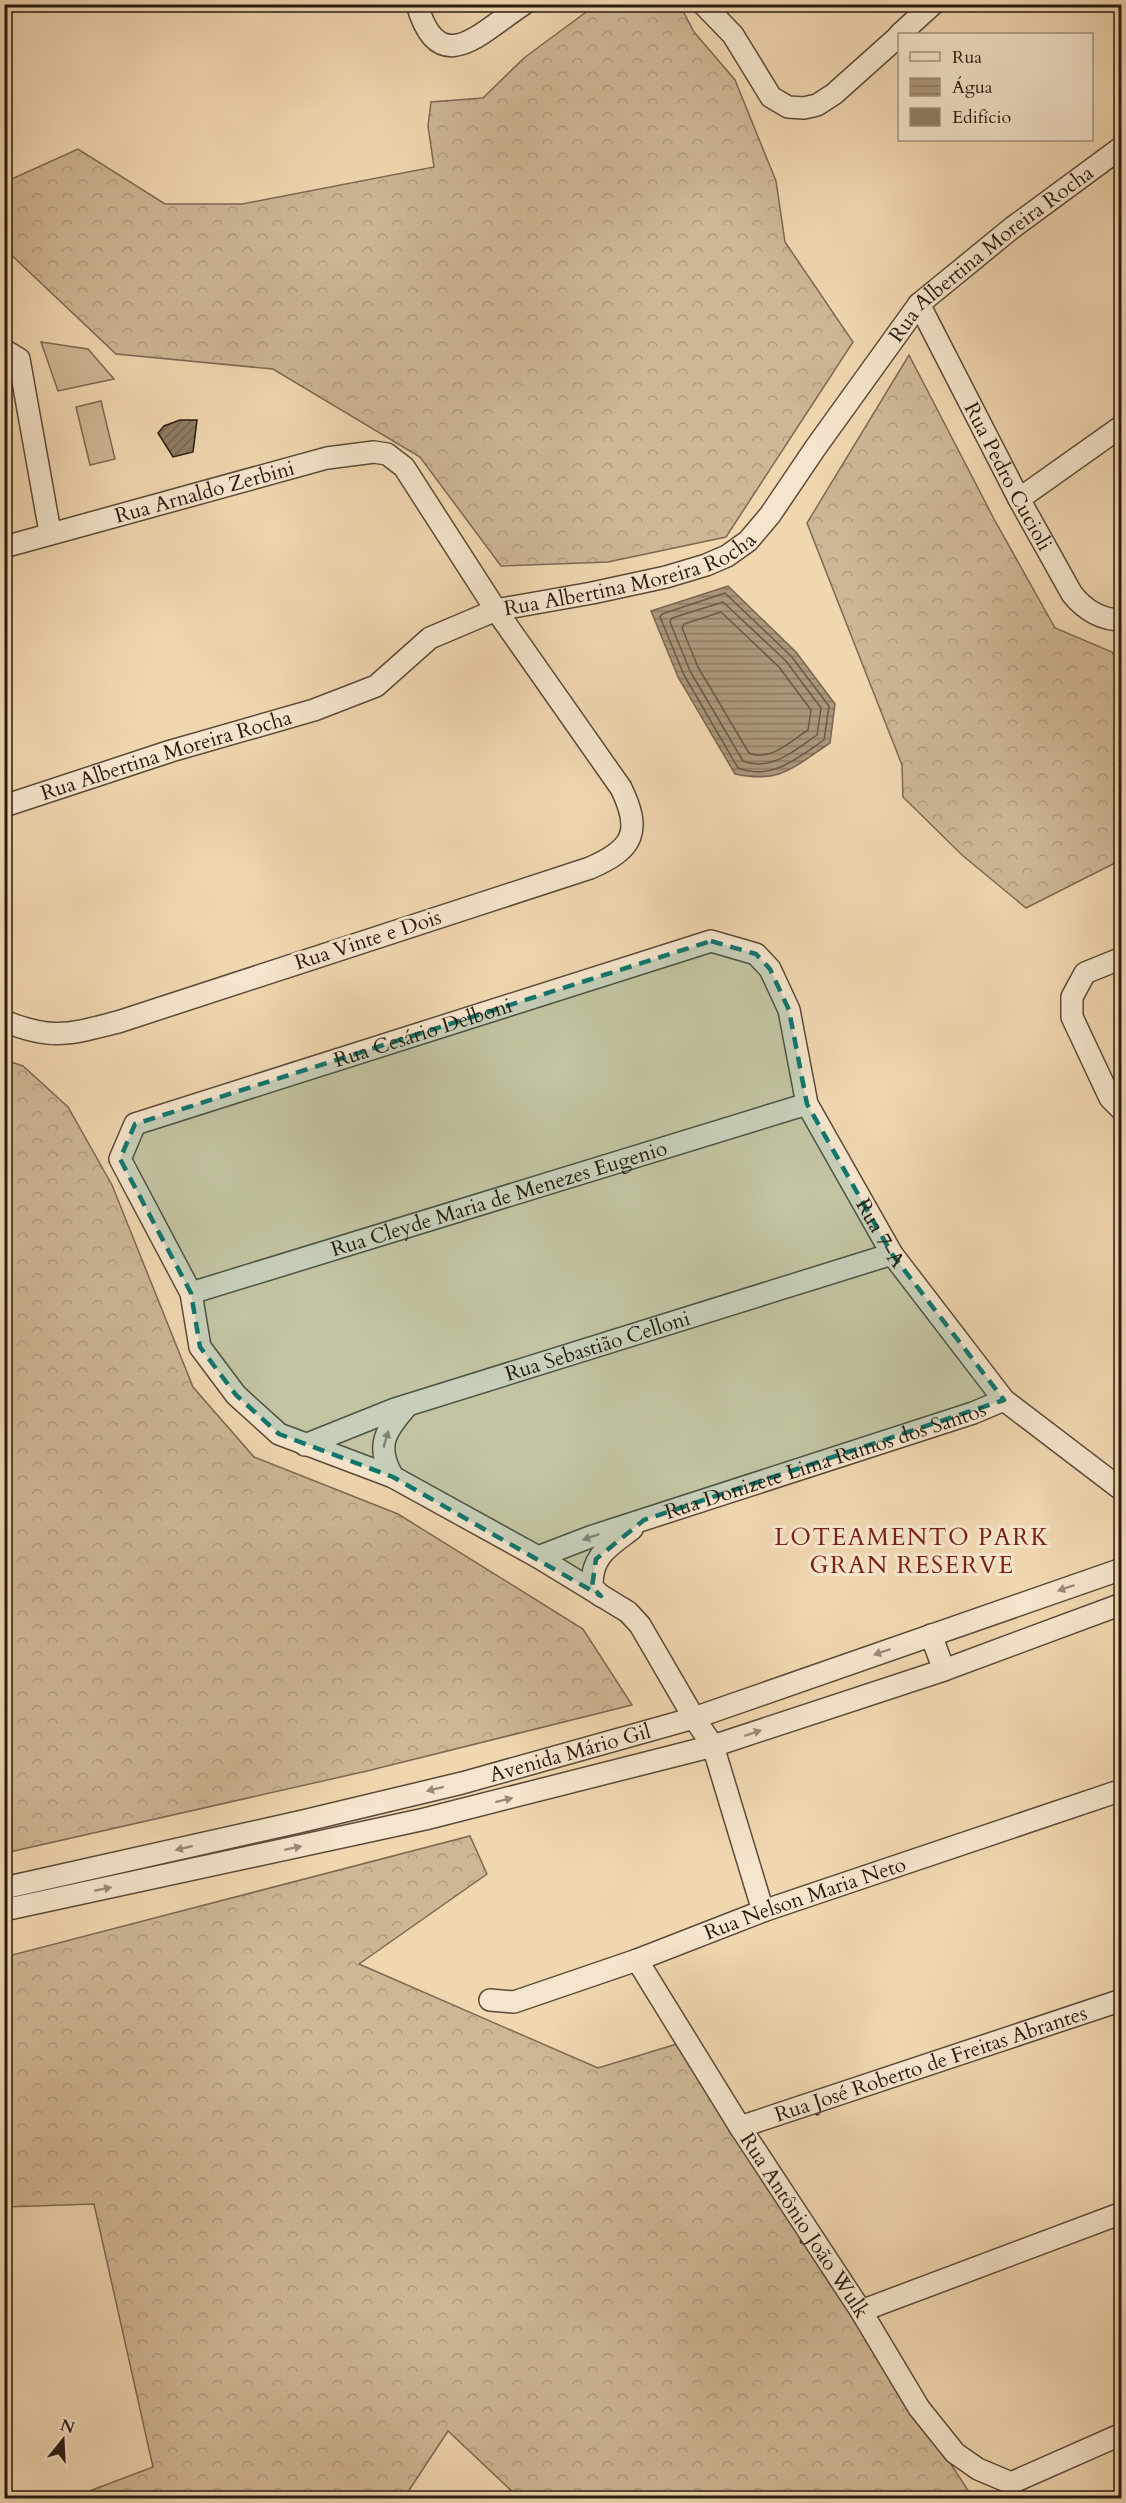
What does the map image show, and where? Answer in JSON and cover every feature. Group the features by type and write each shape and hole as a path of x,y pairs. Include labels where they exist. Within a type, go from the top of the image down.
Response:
{"street":[{"path":"417,4 429,35 443,45 458,46 475,38 524,4"},
{"path":"703,4 733,35 771,97 788,106 804,108 817,105 834,94 898,37"},
{"path":"902,33 933,4"},
{"name":"Rua Albertina Moreira Rocha","path":"4,806 171,751 314,710 376,686 430,638 496,610 592,593 666,576 706,565 727,556 748,541 770,515 816,447 920,304 1012,228 1122,147"},
{"name":"Rua Pedro Cucioli","path":"920,304 1019,499 1072,594 1083,608 1112,620 1122,620"},
{"path":"4,350 19,359 50,532"},
{"path":"1019,499 1122,426"},
{"name":"Rua Arnaldo Zerbini","path":"4,547 50,532 327,458 374,452 387,454 404,467 496,610"},
{"name":"Rua Vinte e Dois","path":"4,1021 34,1032 67,1035 118,1022 609,860 628,844 633,826 631,808 621,788 496,610"},
{"name":"Rua 7-A","path":"711,941 756,954 770,969 789,1010 807,1104 892,1254 1004,1400 1122,1490"},
{"name":"Rua Cesário Delboni","path":"191,1293 120,1159 135,1124 711,941"},
{"path":"1122,958 1085,973 1072,998 1072,1017 1110,1098 1122,1110"},
{"name":"Rua Cleyde Maria de Menezes Eugenio","path":"191,1293 807,1104"},
{"name":"Rua Sebastião Celloni","path":"305,1445 408,1405 892,1254"},
{"path":"191,1293 200,1347 236,1395 279,1434 393,1477 538,1557 628,1612 640,1625 693,1719 713,1746 763,1911"},
{"name":"Rua Donizete Lima Ramos dos Santos","path":"538,1557 644,1520 974,1413 1004,1400"},
{"path":"393,1477 384,1457 386,1436 392,1424 408,1405"},
{"path":"602,1596 592,1587 591,1573 596,1559 644,1520"},
{"name":"Avenida Mário Gil","path":"4,1888 462,1783 693,1719 1122,1569"},
{"name":"Avenida Mário Gil","path":"4,1910 468,1809 713,1746 944,1671 1122,1604"},
{"path":"931,1635 944,1671"},
{"path":"462,1783 468,1809"},
{"name":"Rua Nelson Maria Neto","path":"490,2000 514,2002 637,1960 763,1911 1122,1790"},
{"path":"224,1839 229,1862"},
{"path":"54,1877 60,1899"},
{"name":"Rua Antônio João Wulk","path":"637,1960 740,2127 861,2311 919,2408 955,2453 990,2475 1011,2483 1122,2434"},
{"name":"Rua José Roberto de Freitas Abrantes","path":"740,2127 1122,2000"},
{"path":"861,2311 1122,2213"}],"highlighted area":[{"path":"711,941 756,954 770,969 789,1010 807,1104 892,1254 1004,1400 644,1520 596,1559 592,1587 601,1596 393,1477 279,1434 236,1395 200,1347 191,1293 120,1159 135,1124"}],"green space":[{"path":"597,4 673,4 681,7 694,32 735,80 776,181 785,242 853,342 726,537 608,562 501,566 420,457 273,369 116,354 5,249 5,182 78,149 165,204 242,204 434,167 428,126 431,102 483,98 524,58"},
{"path":"41,342 88,349 114,379 58,391"},
{"path":"909,355 994,519 1055,628 1112,652 1121,664 1121,860 1026,908 962,855 903,797 902,765 807,523"},
{"path":"101,401 115,459 90,465 76,407"},
{"path":"5,1060 23,1066 68,1107 112,1185 193,1387 254,1457 398,1514 583,1629 632,1705 367,1771 5,1853"},
{"path":"470,1836 487,1874 359,1964 598,2068 677,2044 973,2498 519,2498 448,2431 404,2498 71,2498 153,2467 94,2204 5,2207 4,1979 12,1955"}],"water":[{"path":"728,586 796,652 835,704 830,743 796,766 776,775 751,777 735,774 678,677 651,611"}],"building":[{"path":"180,420 197,420 193,452 173,457 158,433 164,426"}],"district":[{"name":"LOTEAMENTO PARK GRAN RESERVE","path":"912,1551"}]}
